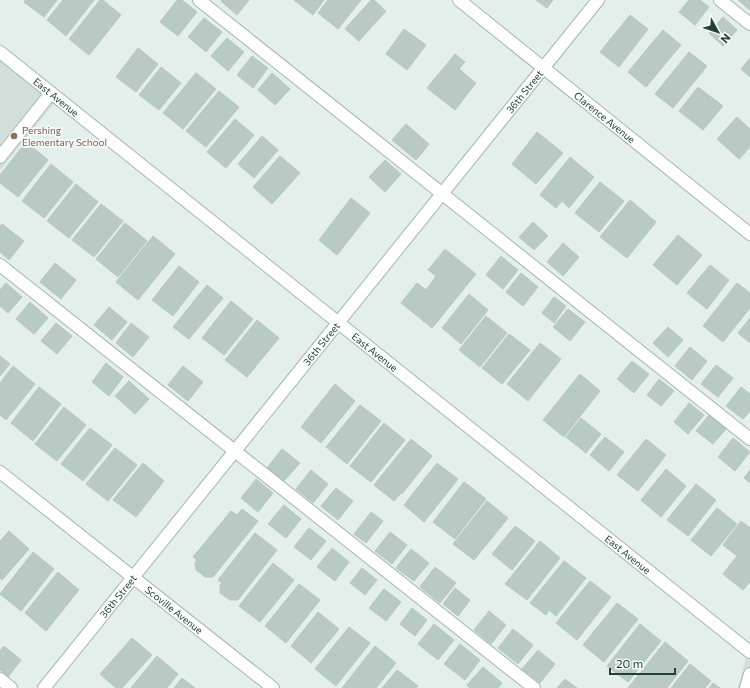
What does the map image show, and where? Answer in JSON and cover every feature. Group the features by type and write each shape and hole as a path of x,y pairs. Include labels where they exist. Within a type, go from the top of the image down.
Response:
{"street":[{"path":"199,0 750,438"},
{"name":"Clarence Avenue","path":"459,0 750,234"},
{"name":"36th Street","path":"44,688 598,0"},
{"path":"720,0 750,24"},
{"name":"East Avenue","path":"0,52 750,652"},
{"path":"0,157 51,93"},
{"path":"0,265 534,688"},
{"name":"Scoville Avenue","path":"0,472 273,688"},
{"path":"746,688 750,674"},
{"path":"0,679 11,688"}],"shaded area":[{"name":"Pershing Elementary School","path":"0,56 56,101 0,170"},
{"path":"750,642 750,688 738,688"}],"building":[{"path":"25,0 57,0 44,17 24,2"},
{"path":"63,0 94,0 66,36 47,20"},
{"path":"100,0 103,0 121,15 89,55 69,39"},
{"path":"177,0 182,0 197,12 178,36 160,22"},
{"path":"249,0 237,15 221,1"},
{"path":"294,0 324,0 313,15"},
{"path":"328,0 361,0 338,29 318,13"},
{"path":"371,0 374,0 386,11 359,41 345,29"},
{"path":"536,0 553,0 547,8"},
{"path":"689,0 700,0 709,7 695,25 679,12"},
{"path":"738,0 750,0 750,10"},
{"path":"630,15 648,29 619,67 600,52"},
{"path":"723,17 737,30 723,46 709,33"},
{"path":"204,18 222,32 206,52 188,37"},
{"path":"404,29 426,45 407,70 386,54"},
{"path":"663,30 681,45 646,87 628,72"},
{"path":"227,38 244,52 228,71 211,56"},
{"path":"138,48 158,64 136,92 116,77"},
{"path":"689,52 707,66 673,108 655,94"},
{"path":"455,54 465,62 459,69 476,83 455,110 427,88"},
{"path":"252,56 268,68 253,88 237,75"},
{"path":"750,58 750,77 741,69"},
{"path":"161,67 181,83 159,110 139,95"},
{"path":"196,73 216,89 183,129 163,113"},
{"path":"272,73 290,89 275,105 258,90"},
{"path":"698,87 723,106 703,130 679,111"},
{"path":"219,91 239,107 206,147 186,131"},
{"path":"737,117 750,129 750,147 739,159 717,139"},
{"path":"235,119 254,135 226,168 207,152"},
{"path":"406,124 429,144 416,160 392,140"},
{"path":"537,132 563,153 536,184 512,164"},
{"path":"262,136 278,150 254,178 238,164"},
{"path":"26,142 48,160 18,197 0,183 0,175"},
{"path":"280,156 300,173 272,204 253,187"},
{"path":"570,157 594,177 569,208 562,201 556,208 540,195"},
{"path":"385,160 401,174 385,192 369,177"},
{"path":"51,164 73,182 44,218 22,201"},
{"path":"600,182 624,201 599,232 575,213"},
{"path":"76,184 98,202 69,238 47,221"},
{"path":"351,198 370,213 337,255 319,240"},
{"path":"630,200 656,222 627,258 600,237"},
{"path":"101,204 123,221 94,257 72,240"},
{"path":"533,222 548,236 534,250 519,237"},
{"path":"125,223 147,241 118,277 96,259"},
{"path":"2,224 24,241 9,260 0,252 0,227"},
{"path":"678,235 702,255 677,285 653,265"},
{"path":"153,236 175,254 138,300 116,282"},
{"path":"563,243 579,257 563,276 547,262"},
{"path":"445,249 476,274 432,328 401,303 417,283 426,290 436,276 428,270"},
{"path":"501,256 518,270 503,289 486,275"},
{"path":"55,263 76,280 61,299 40,282"},
{"path":"710,265 729,280 707,309 687,293"},
{"path":"179,266 199,282 173,316 152,300"},
{"path":"521,273 538,287 523,306 506,292"},
{"path":"6,283 22,297 8,313 0,306 0,290"},
{"path":"737,283 750,293 750,308 723,342 703,326"},
{"path":"207,285 223,298 189,339 173,327"},
{"path":"469,294 488,310 461,344 442,328"},
{"path":"554,297 566,306 554,323 542,313"},
{"path":"231,301 253,319 224,355 202,338"},
{"path":"30,302 48,318 34,334 16,319"},
{"path":"109,307 127,322 112,340 94,325"},
{"path":"568,309 585,322 570,341 553,327"},
{"path":"486,316 507,333 480,367 459,350"},
{"path":"750,318 750,343 738,333"},
{"path":"257,320 279,338 247,377 225,360"},
{"path":"56,323 72,336 57,354 41,341"},
{"path":"131,323 149,337 133,357 116,343"},
{"path":"668,327 683,340 668,357 653,343"},
{"path":"509,334 530,350 502,384 482,368"},
{"path":"540,343 561,359 528,401 507,384"},
{"path":"690,347 707,361 692,380 675,366"},
{"path":"0,356 10,364 0,376"},
{"path":"632,361 649,374 634,393 617,379"},
{"path":"106,363 123,377 109,396 92,382"},
{"path":"716,365 733,378 718,397 701,384"},
{"path":"13,366 35,384 6,420 0,415 0,383"},
{"path":"183,366 203,382 188,401 168,385"},
{"path":"580,374 600,391 564,437 543,420"},
{"path":"659,379 674,391 661,406 647,395"},
{"path":"129,381 149,399 135,414 115,396"},
{"path":"335,384 355,401 321,443 301,427"},
{"path":"39,387 61,404 33,441 11,423"},
{"path":"741,387 750,394 750,411 743,419 726,406"},
{"path":"689,403 704,415 688,434 674,422"},
{"path":"360,405 381,421 347,464 326,447"},
{"path":"64,407 86,425 57,461 35,444"},
{"path":"709,415 726,429 713,444 696,431"},
{"path":"581,418 601,434 586,453 566,437"},
{"path":"384,423 405,440 371,482 350,466"},
{"path":"90,428 112,445 83,481 61,464"},
{"path":"605,437 624,452 609,471 590,455"},
{"path":"733,438 750,452 735,471 718,457"},
{"path":"411,439 432,456 402,494 401,493 394,501 374,485"},
{"path":"646,439 666,455 638,491 617,475"},
{"path":"115,448 137,465 108,501 86,484"},
{"path":"282,449 300,463 284,481 267,468"},
{"path":"143,463 164,481 136,517 113,500"},
{"path":"437,463 458,479 424,522 404,505"},
{"path":"666,469 686,486 661,517 641,500"},
{"path":"311,470 328,484 313,503 296,489"},
{"path":"750,470 750,483 744,478"},
{"path":"256,479 273,493 258,512 241,498"},
{"path":"464,482 486,499 455,539 433,522"},
{"path":"696,484 716,500 688,536 667,520"},
{"path":"336,488 353,501 338,520 321,506"},
{"path":"487,501 508,518 474,560 453,544"},
{"path":"284,505 301,519 286,538 268,524"},
{"path":"717,508 737,524 711,556 691,540"},
{"path":"242,509 258,521 213,577 205,577 196,570 195,563 197,560 193,557 231,511 237,515"},
{"path":"371,512 383,521 366,543 354,534"},
{"path":"741,521 750,528 750,582 743,590 723,574 737,556 723,545"},
{"path":"515,526 535,541 512,570 492,554"},
{"path":"309,528 326,541 311,560 294,547"},
{"path":"9,531 29,549 2,580 0,578 0,541"},
{"path":"390,532 407,545 392,564 375,551"},
{"path":"255,533 277,550 238,600 230,600 220,593 220,585 222,583 218,580"},
{"path":"540,541 560,558 527,600 505,584"},
{"path":"332,548 349,562 335,581 317,567"},
{"path":"411,549 429,563 414,581 396,568"},
{"path":"33,552 54,569 21,611 0,594"},
{"path":"564,561 586,578 556,616 549,610 546,615 530,603"},
{"path":"273,563 294,580 260,622 239,606"},
{"path":"435,567 456,583 440,603 420,587"},
{"path":"362,568 377,580 365,595 350,583"},
{"path":"58,572 79,590 46,631 25,613"},
{"path":"590,581 611,597 577,640 556,623"},
{"path":"299,584 320,600 286,643 265,626"},
{"path":"455,588 470,600 458,616 443,604"},
{"path":"384,589 401,602 386,621 369,608"},
{"path":"617,603 638,619 604,662 583,645"},
{"path":"412,608 427,620 415,636 400,624"},
{"path":"489,611 506,625 491,644 474,630"},
{"path":"318,612 339,629 311,663 291,646"},
{"path":"434,624 454,640 438,660 418,644"},
{"path":"640,624 661,641 628,682 607,666"},
{"path":"349,627 370,643 336,686 315,669"},
{"path":"513,629 533,645 518,664 498,648"},
{"path":"132,638 152,655 122,688 116,688 100,674"},
{"path":"665,642 688,661 667,688 628,688"},
{"path":"460,644 480,660 465,680 444,664"},
{"path":"4,646 21,660 8,677 0,670 0,651"},
{"path":"375,646 396,663 376,688 342,688"},
{"path":"538,650 555,664 540,683 522,669"},
{"path":"157,656 178,674 167,688 131,688"},
{"path":"690,664 711,681 705,688 671,688"},
{"path":"483,667 502,683 498,688 470,688 467,685"},
{"path":"397,670 418,686 416,688 382,688"},
{"path":"182,678 195,688 174,688"},
{"path":"565,679 577,688 557,688"},
{"path":"713,683 720,688 709,688"}],"place":[{"name":"Pershing Elementary School","path":"14,136"}]}
